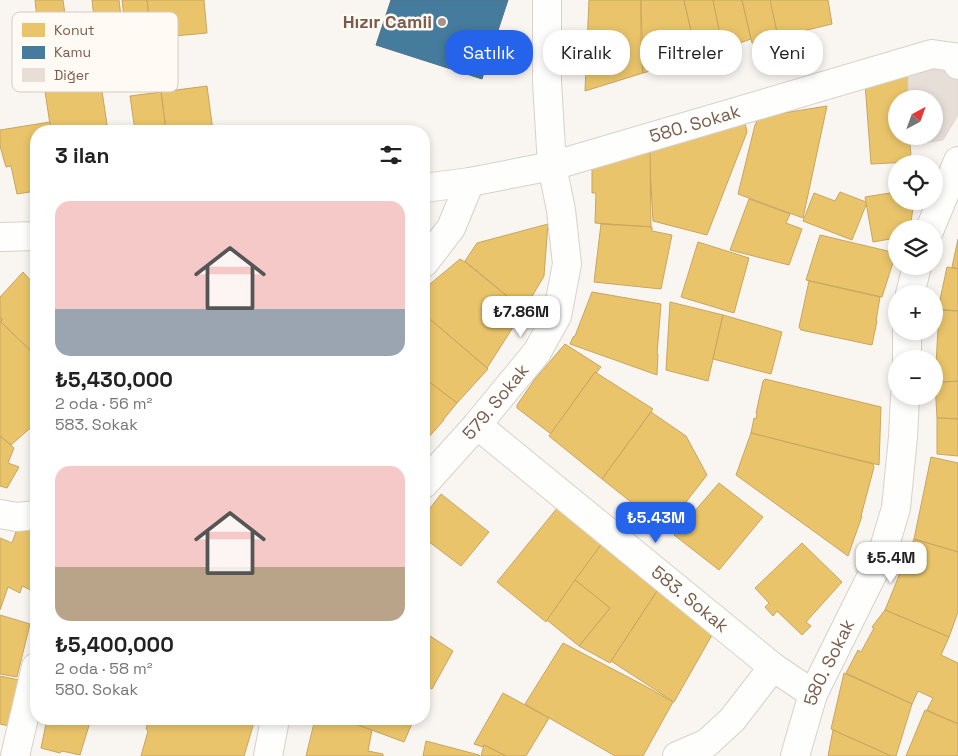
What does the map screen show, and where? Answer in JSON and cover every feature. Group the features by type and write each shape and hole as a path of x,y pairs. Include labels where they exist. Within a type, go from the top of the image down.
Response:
{"street":[{"name":"579. Sokak","path":"430,477 477,425 537,352 557,316 567,264 561,210 552,166 547,82 547,0"},
{"name":"580. Sokak","path":"430,187 470,182 552,166 932,54 954,57 958,64"},
{"path":"934,220 958,161"},
{"path":"430,254 451,228 470,182"},
{"path":"0,237 30,236"},
{"name":"580. Sokak","path":"795,756 813,694 882,555 896,508 905,405"},
{"name":"583. Sokak","path":"477,425 773,667 813,694"},
{"path":"0,514 17,517 30,516"},
{"path":"676,756 707,742 732,720 773,667"},
{"path":"15,756 30,692"},
{"path":"268,756 274,725"}],"building: Konut":[{"path":"35,0 63,0 65,12 36,12"},
{"path":"92,0 119,0 120,12 93,12"},
{"path":"122,0 147,0 148,12 123,12"},
{"path":"147,0 204,0 207,33 178,36 178,12 149,12"},
{"path":"589,0 641,0 640,74 585,91 586,75 630,75 630,30 588,30"},
{"path":"641,0 684,0 691,30 642,30"},
{"path":"684,0 713,0 719,30 691,30"},
{"path":"713,0 742,0 751,39 742,42 742,30 719,30"},
{"path":"742,0 771,0 777,30 752,30 752,43"},
{"path":"770,0 828,0 832,24 807,30 776,30"},
{"path":"908,74 908,90 888,90 888,145 910,145 910,155 888,155 888,163 871,164 865,83"},
{"path":"207,86 212,125 165,125 161,92 178,92 178,90"},
{"path":"45,92 102,92 107,125 50,125"},
{"path":"161,92 165,125 134,125 130,96"},
{"path":"827,106 803,218 738,194 755,125 759,117"},
{"path":"50,122 50,125 31,125"},
{"path":"745,123 747,132 707,235 653,221 649,149"},
{"path":"30,125 30,192 17,194 11,166 6,167 0,146 0,130"},
{"path":"650,149 651,227 595,223 596,193 592,193 592,166 625,160 625,156"},
{"path":"840,192 866,202 852,240 803,221 814,193 835,201"},
{"path":"888,193 888,210 913,210 911,220 888,220 888,239 873,242 865,197"},
{"path":"749,199 790,214 786,223 802,229 789,265 730,250"},
{"path":"548,224 544,276 524,310 465,261 477,243"},
{"path":"601,224 652,227 652,231 672,235 661,289 594,282"},
{"path":"820,235 888,251 889,275 882,297 806,280"},
{"path":"958,239 958,269 952,267"},
{"path":"698,242 749,258 734,313 681,297"},
{"path":"460,259 524,310 487,368 430,319 430,284"},
{"path":"947,267 958,269 958,311 943,310 943,286"},
{"path":"23,272 30,280 30,350 1,322 0,297"},
{"path":"809,281 880,297 872,345 801,330 799,327"},
{"path":"592,292 661,304 657,375 570,344"},
{"path":"670,302 723,315 708,381 666,370"},
{"path":"943,310 958,311 958,381 943,382 943,350 937,350 937,340 943,340"},
{"path":"723,315 782,332 771,374 713,359"},
{"path":"0,317 2,319 1,322 30,350 30,428 11,445 0,436"},
{"path":"430,319 488,369 457,403 430,383"},
{"path":"565,344 601,367 595,372 551,434 517,408 517,405 535,379"},
{"path":"595,372 653,409 602,479 549,436"},
{"path":"765,379 881,407 879,465 751,433"},
{"path":"958,381 958,419 937,418 936,405 943,405 943,382"},
{"path":"430,383 457,403 430,436"},
{"path":"651,412 686,436 707,475 665,529 602,479"},
{"path":"937,418 958,419 958,456 937,454"},
{"path":"751,433 873,464 874,467 862,516 848,556 736,475"},
{"path":"0,436 14,448 8,463 19,467 7,488 0,486"},
{"path":"931,457 958,463 958,552 914,539"},
{"path":"719,483 763,517 719,570 674,535"},
{"path":"441,494 489,532 461,566 430,543 430,508"},
{"path":"558,507 603,542 546,622 497,582"},
{"path":"18,526 30,529 30,590 22,586 20,593 8,587 0,610 0,538 12,543"},
{"path":"914,539 958,552 958,612 949,637 885,610"},
{"path":"603,542 661,585 610,663 579,646 610,608 575,580"},
{"path":"802,543 842,582 806,622 811,626 802,635 777,611 773,616 765,607 769,603 755,588"},
{"path":"575,580 610,608 579,646 547,620"},
{"path":"661,585 716,628 674,702 611,661"},
{"path":"885,610 949,637 941,655 958,663 958,724 927,710 933,698 918,691 912,704 846,673 858,650 861,652 874,628 872,627"},
{"path":"0,615 30,624 17,677 0,674"},
{"path":"430,636 453,651 432,689 430,688"},
{"path":"563,643 673,702 643,756 615,756 525,704"},
{"path":"844,673 912,704 896,756 891,756 831,729"},
{"path":"0,676 24,681 14,727 0,724"},
{"path":"503,693 549,718 526,756 506,756 484,745 483,747 474,744"},
{"path":"925,710 958,724 958,756 906,756"},
{"path":"46,725 89,725 80,755 62,751 60,753 41,748"},
{"path":"147,725 253,725 244,756 141,756 148,731 146,729"},
{"path":"314,725 358,725 372,730 368,751 383,754 383,756 306,756"},
{"path":"358,725 411,725 404,742"},
{"path":"833,730 891,756 828,756"},
{"path":"426,741 479,755 480,756 423,756"},
{"path":"484,745 506,756 481,756"}],"building: Kamu":[{"name":"Hızır Camii","path":"391,0 508,0 498,30 445,30 445,67 376,45"},
{"name":"Hızır Camii","path":"470,75 483,75 482,79"}],"building: Diğer":[{"path":"935,67 935,70 955,69 958,76 958,115 943,140 943,90 908,90 908,74"}],"place":[{"name":"Hızır Camii","path":"442,22"}]}
